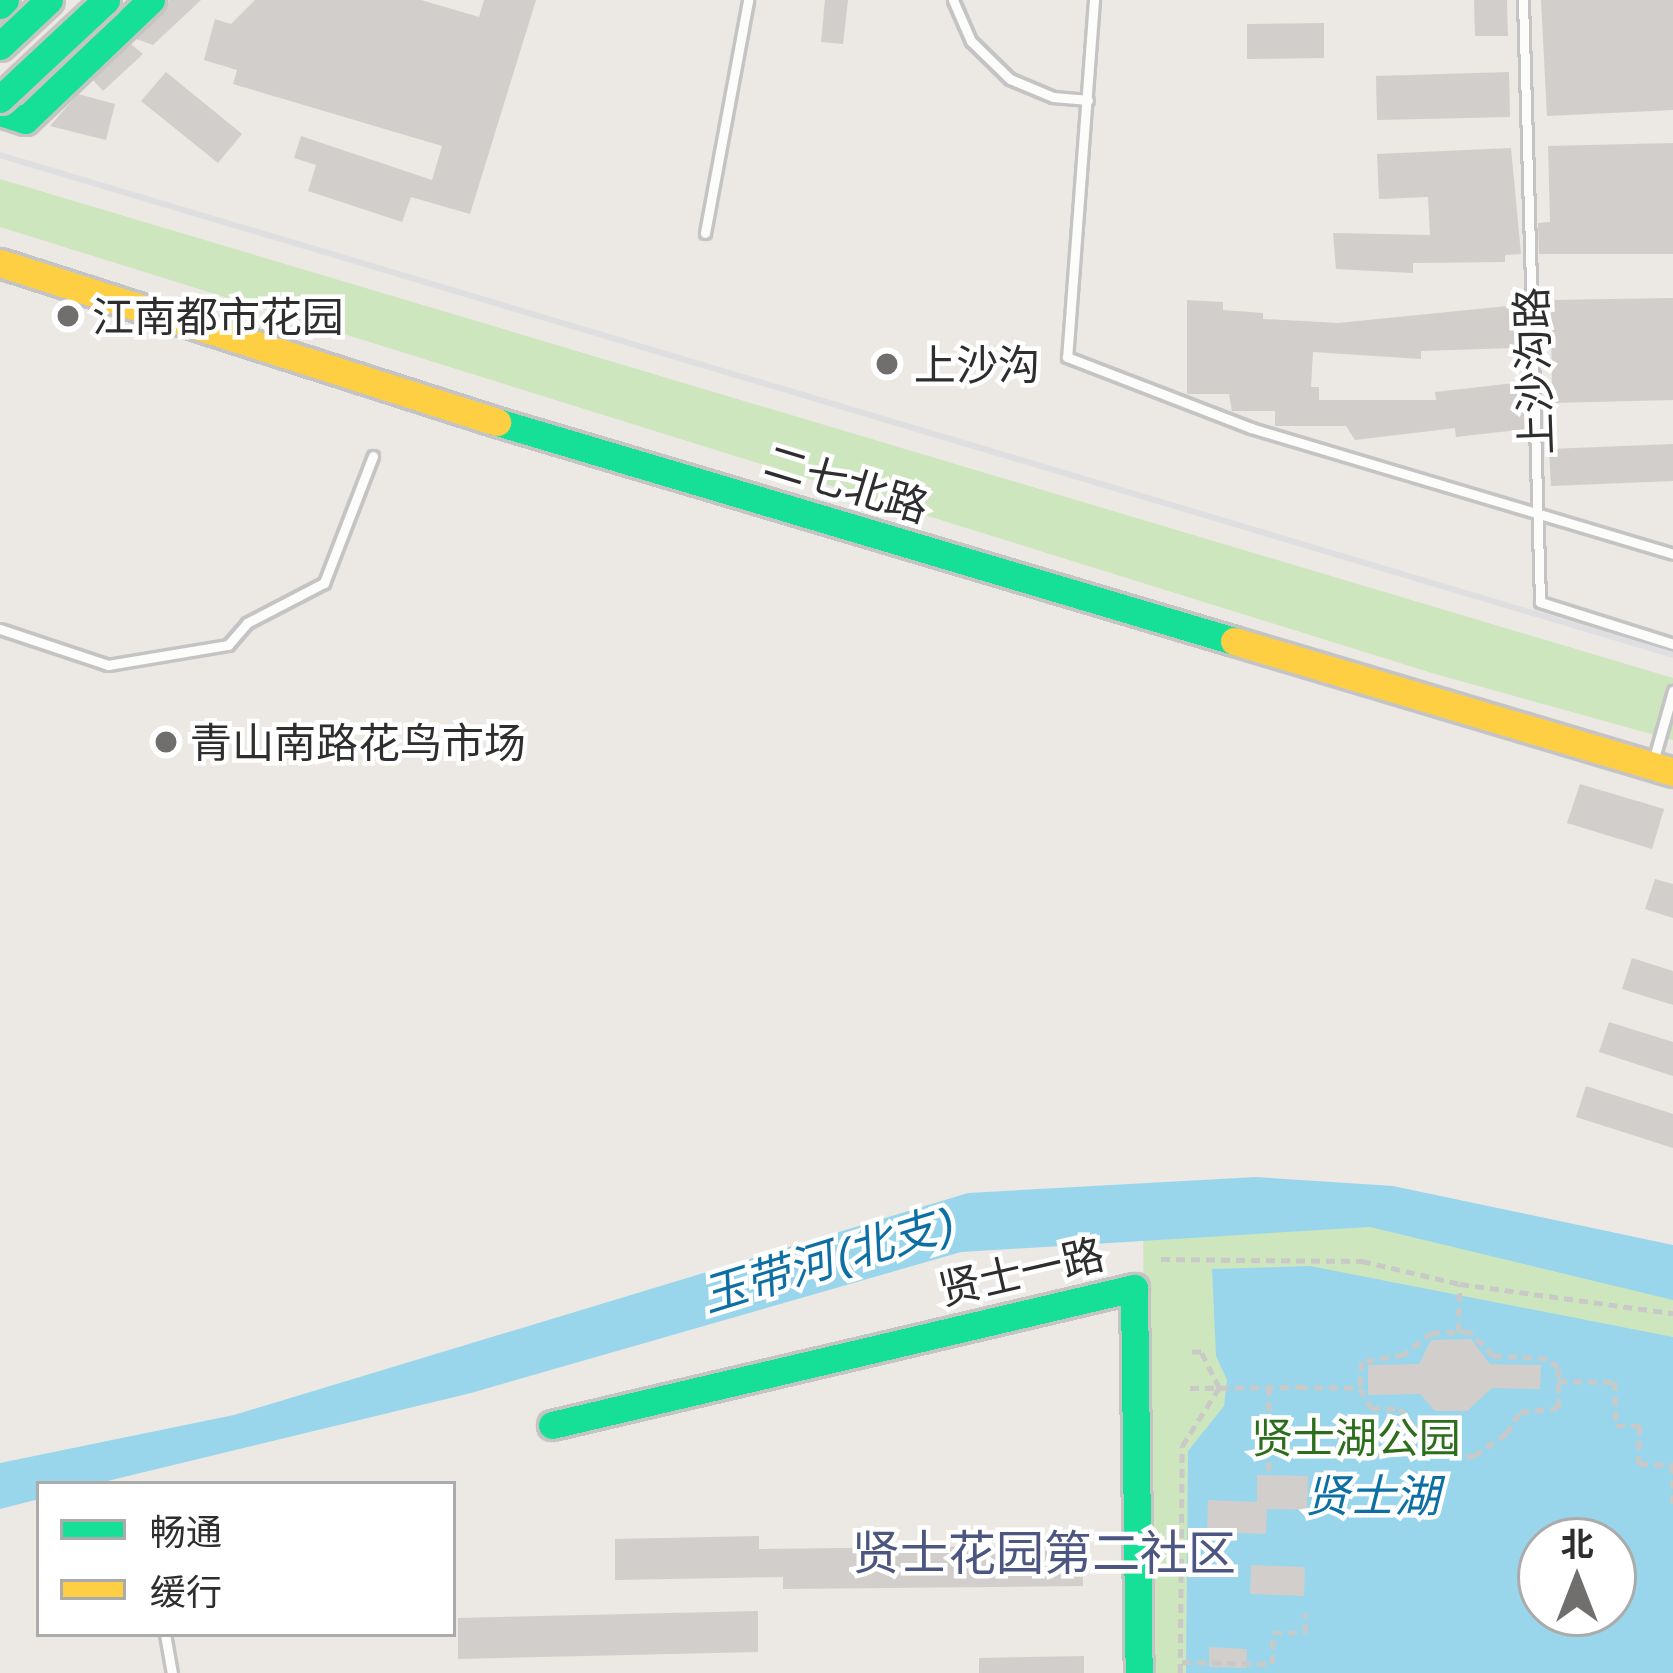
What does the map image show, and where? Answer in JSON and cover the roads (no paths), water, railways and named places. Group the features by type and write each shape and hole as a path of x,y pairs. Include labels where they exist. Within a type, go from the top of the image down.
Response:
{"main road":[{"path":"0,46 49,0"},
{"path":"0,99 106,0"},
{"path":"0,112 25,120 151,0"},
{"name":"二七北路","path":"0,262 380,387 1663,770"},
{"name":"贤士一路","path":"552,1425 1134,1288 1138,1673"}],"lane":[{"path":"705,233 748,0"},
{"path":"953,0 971,41 1010,79 1053,97 1088,100"},
{"path":"1094,0 1067,357 1251,428 1673,554"},
{"name":"上沙沟路","path":"1523,0 1540,602 1673,644"},
{"path":"0,629 108,664 228,645 247,622 324,583 373,456"},
{"path":"1663,770 1673,691"},
{"path":"166,1637 172,1673"}],"water":[{"name":"玉带河(北支)","path":"1256,1177 1393,1186 1673,1245 1673,1300 1370,1227 961,1252 471,1393 107,1481 36,1481 36,1500 0,1509 0,1463 234,1415 968,1193"},
{"name":"贤士湖","path":"1310,1266 1673,1337 1673,1673 1186,1673 1188,1451 1224,1406 1227,1380 1216,1356 1212,1269"}],"railway":[{"path":"0,155 1673,655"}],"place":[{"name":"江南都市花园","path":"68,316"},
{"name":"上沙沟","path":"887,364"},
{"name":"青山南路花鸟市场","path":"166,742"}],"district":[{"name":"贤士花园第二社区","path":"1044,1553"}],"park label":[{"name":"贤士湖公园","path":"1356,1437"}]}
